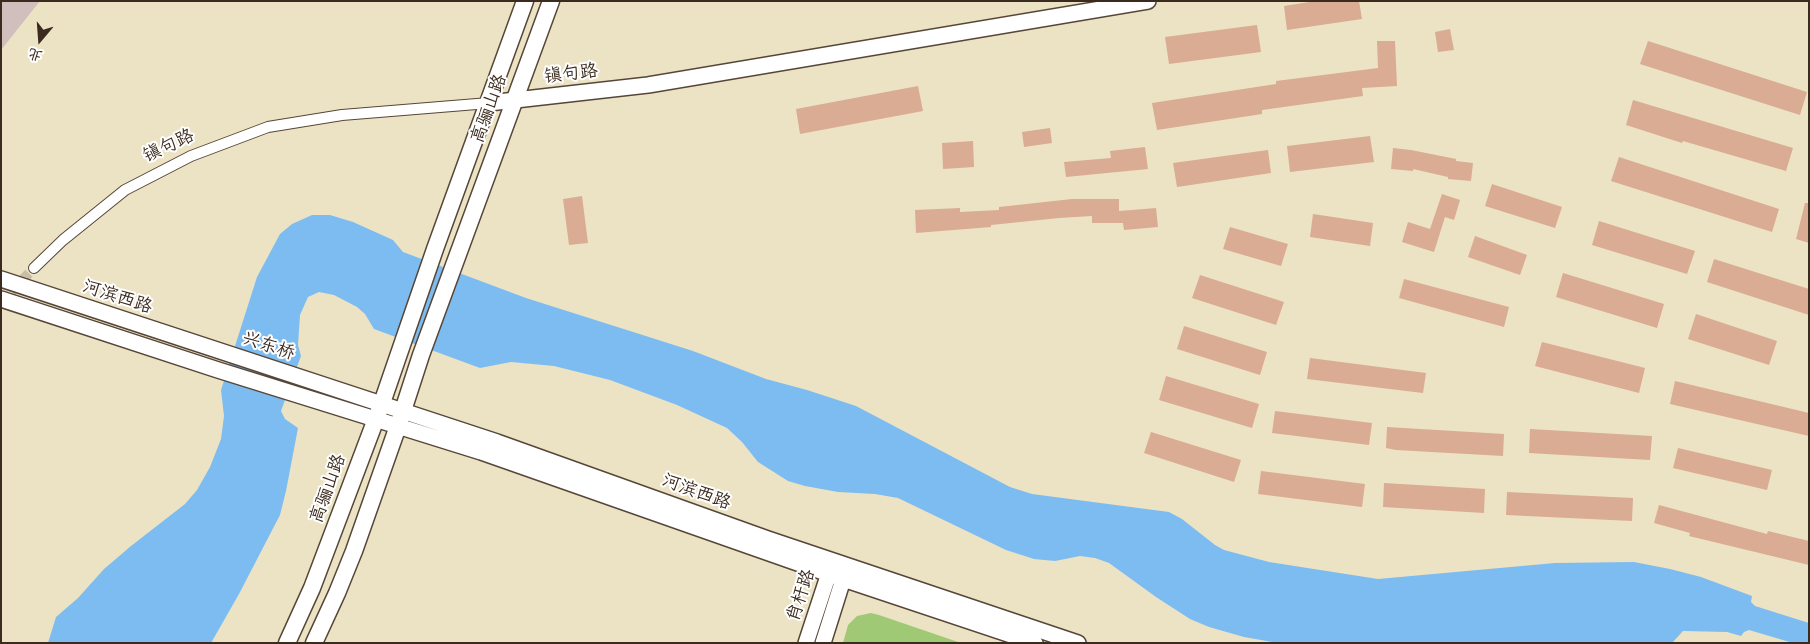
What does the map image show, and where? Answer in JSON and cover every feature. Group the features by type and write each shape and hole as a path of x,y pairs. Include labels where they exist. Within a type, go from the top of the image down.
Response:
{"main road":[{"name":"高骊山路","path":"287,643 316,580 379,411 400,347 525,1"},
{"name":"高骊山路","path":"400,418 456,258 551,1"},
{"path":"314,643 354,551 400,418"}],"street":[{"name":"镇句路","path":"34,268 63,240 125,190 191,156 268,127 342,115 489,103 648,85 1148,1"},
{"name":"河滨西路","path":"1,279 222,352"},
{"name":"河滨西路","path":"1,299 218,370"},
{"name":"兴东桥","path":"222,352 303,378"},
{"name":"兴东桥","path":"218,370 298,395"},
{"name":"河滨西路","path":"303,378 482,452 838,569 1078,643"},
{"name":"河滨西路","path":"298,395 379,411"},
{"name":"河滨西路","path":"838,569 1035,643"},
{"name":"肖杆路","path":"806,643 838,569"},
{"name":"肖杆路","path":"823,643 838,569"}],"shaded area":[{"path":"1,1 40,1 1,50"}],"green space":[{"path":"871,613 961,643 843,643 848,625 857,616"}],"water":[{"path":"312,215 330,215 353,222 393,240 403,252 526,298 693,351 766,379 856,406 1010,487 1032,494 1169,512 1182,519 1224,550 1269,562 1378,579 1555,563 1634,562 1701,577 1752,596 1751,602 1755,606 1809,623 1809,643 1793,643 1749,630 1741,636 1727,632 1683,631 1672,643 1278,643 1244,637 1209,627 1190,619 1109,563 1095,558 1080,556 1055,561 1034,559 1006,550 898,498 875,494 838,492 788,481 758,462 742,442 727,428 677,405 610,380 554,366 511,362 480,368 374,329 365,314 357,307 334,295 319,292 308,297 300,315 298,345 301,356 281,411 285,419 298,428 280,515 211,643 48,643 56,617 78,598 104,569 185,504 197,490 210,467 221,439 224,416 221,390 257,277 280,234 292,224"}],"building":[{"path":"1316,1 1359,1 1362,19 1287,30 1284,6"},
{"path":"1257,25 1261,52 1169,64 1165,37"},
{"path":"1450,29 1454,50 1438,52 1435,32"},
{"path":"1377,41 1395,41 1397,86 1362,88 1363,96 1262,110 1262,114 1157,130 1152,103 1276,84 1276,81 1378,68"},
{"path":"1648,41 1807,92 1800,115 1640,64"},
{"path":"918,86 923,111 800,134 796,109"},
{"path":"1633,100 1793,148 1786,171 1683,141 1682,143 1626,125"},
{"path":"1050,128 1052,143 1024,147 1022,132"},
{"path":"1370,136 1374,162 1290,172 1287,146"},
{"path":"973,141 974,167 943,169 942,143"},
{"path":"1145,147 1148,169 1066,177 1064,162 1111,158 1110,151"},
{"path":"1393,148 1473,163 1471,181 1448,179 1448,177 1413,169 1413,171 1391,169"},
{"path":"1268,150 1271,173 1177,187 1173,163"},
{"path":"1619,157 1779,209 1772,232 1611,181"},
{"path":"1492,184 1562,207 1555,228 1485,206"},
{"path":"1442,194 1460,200 1454,220 1445,217 1434,252 1402,242 1408,222 1430,229"},
{"path":"582,196 588,243 569,245 563,199"},
{"path":"1072,199 1119,199 1119,211 1156,208 1158,227 1124,230 1123,223 1092,223 1092,216 916,233 915,210 960,208 960,212 999,210 999,207"},
{"path":"1805,203 1809,203 1809,243 1796,239"},
{"path":"1313,214 1373,223 1370,246 1310,237"},
{"path":"1599,221 1695,251 1687,274 1592,245"},
{"path":"1230,227 1288,244 1281,266 1223,249"},
{"path":"1475,236 1527,255 1520,275 1468,257"},
{"path":"1714,259 1809,289 1809,315 1707,282"},
{"path":"1563,273 1664,304 1657,328 1556,297"},
{"path":"1200,275 1284,302 1276,325 1192,298"},
{"path":"1404,279 1509,307 1504,327 1399,298"},
{"path":"1696,314 1777,341 1769,365 1688,339"},
{"path":"1184,326 1267,352 1260,375 1177,349"},
{"path":"1542,342 1645,368 1639,393 1535,366"},
{"path":"1310,358 1426,373 1423,393 1307,379"},
{"path":"1166,376 1259,404 1252,428 1159,400"},
{"path":"1675,381 1809,413 1809,436 1670,404"},
{"path":"1275,411 1372,423 1369,445 1272,433"},
{"path":"1387,427 1504,434 1503,456 1386,448"},
{"path":"1530,429 1652,436 1650,460 1529,453"},
{"path":"1151,432 1241,460 1234,482 1144,453"},
{"path":"1678,448 1772,470 1767,490 1673,468"},
{"path":"1261,471 1365,484 1362,507 1258,494"},
{"path":"1384,483 1485,489 1484,513 1383,507"},
{"path":"1507,492 1633,498 1632,521 1506,515"},
{"path":"1659,505 1767,534 1768,531 1809,541 1809,565 1689,536 1690,533 1654,523"}],"tunnel":[{"path":"1,302 34,268"}]}
